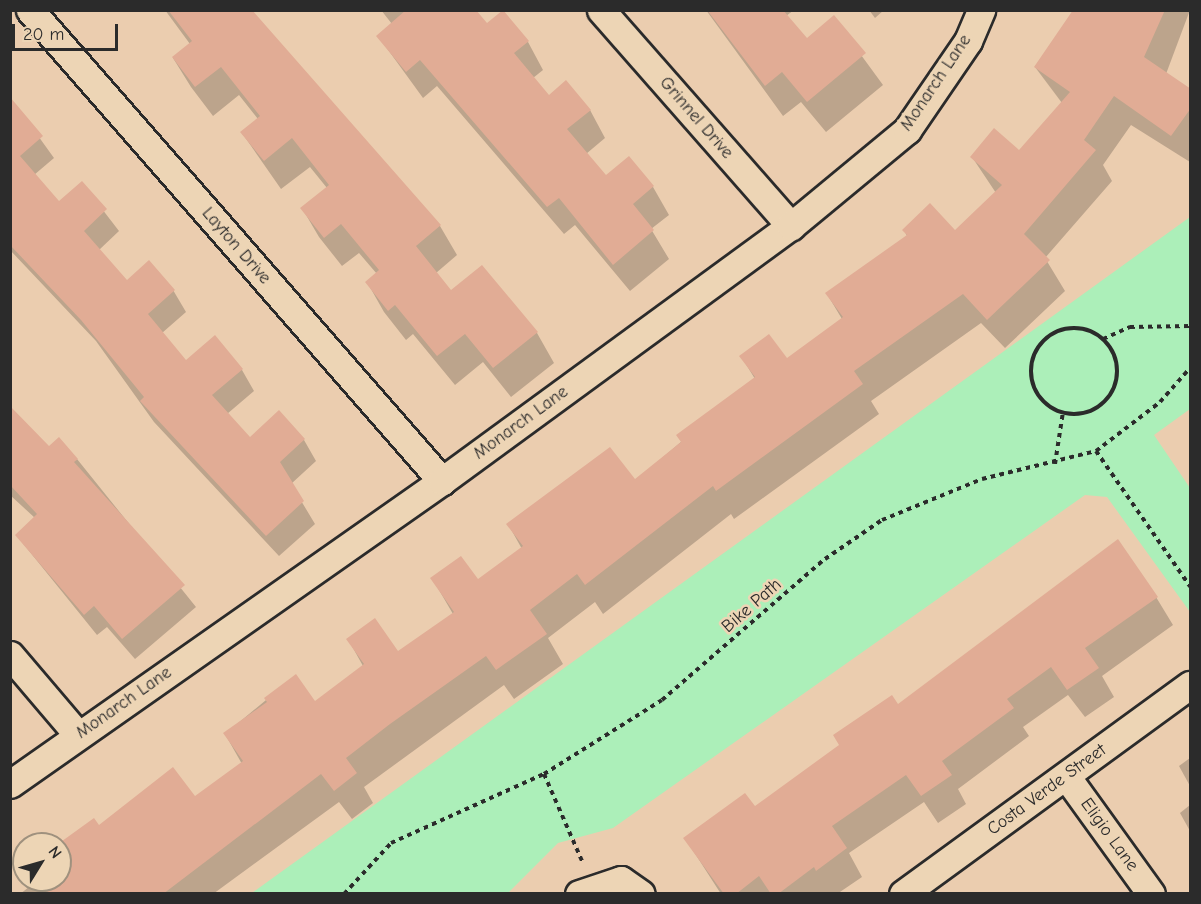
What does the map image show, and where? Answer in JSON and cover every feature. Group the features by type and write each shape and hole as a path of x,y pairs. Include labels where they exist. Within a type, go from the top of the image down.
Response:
{"street":[{"name":"Layton Drive","path":"30,10 442,481"},
{"name":"Grinnel Drive","path":"601,10 791,226"},
{"name":"Monarch Lane","path":"10,784 442,481 791,226 907,130 968,41 981,10"},
{"path":"10,656 78,735"},
{"name":"Costa Verde Street","path":"903,894 1191,685"},
{"name":"Eligio Lane","path":"1066,776 1151,894"},
{"path":"585,890 621,880 641,894"}],"path":[{"path":"1103,339 1130,327 1191,326"},
{"path":"1076,327 1103,339 1116,362 1113,388 1095,408 1064,412 1035,390 1031,376 1037,347 1061,329 1076,327"},
{"name":"Bike Path","path":"344,894 391,843 544,774 662,700 825,559 882,520 982,479 1055,464 1096,451 1160,402 1191,369"},
{"path":"1055,464 1064,412"},
{"path":"1096,451 1191,586"},
{"path":"544,774 574,837 585,890"}],"green space":[{"path":"1190,217 1190,409 1154,435 1190,488 1190,612 1107,497 1085,495 613,828 558,843 508,893 252,893"}],"building":[{"path":"168,10 252,10 441,225 416,246 451,290 482,265 538,332 493,368 465,334 437,356 395,305 388,311 365,282 379,270 341,224 324,238 300,208 329,185 292,138 264,161 240,132 260,116 221,67 195,87 172,57 192,41"},
{"path":"406,10 476,10 487,23 503,10 529,41 514,53 549,95 566,80 591,110 567,129 606,175 629,156 654,186 633,204 654,230 613,265 559,198 547,207 420,60 406,72 376,36"},
{"path":"707,10 783,10 807,38 834,15 866,53 807,102 782,72 765,86"},
{"path":"1073,10 1165,10 1144,57 1191,89 1191,108 1171,136 1114,96 1084,140 1096,150 1024,234 1050,260 987,320 963,294 854,371 863,384 716,491 713,486 585,585 577,574 530,610 547,634 496,670 486,656 346,758 357,773 334,791 321,774 163,894 48,894 47,892 72,892 72,834 94,818 99,825 173,767 195,796 243,761 223,733 267,702 264,698 296,674 315,701 364,664 346,639 375,618 398,651 454,612 430,578 461,556 478,579 523,546 506,524 610,447 635,479 681,442 676,435 755,377 739,356 769,334 787,358 843,317 825,293 907,235 902,230 930,203 955,230 1002,185 970,157 994,128 1019,150 1070,92 1034,67"},
{"path":"10,97 43,136 20,156 59,201 82,181 107,209 84,231 127,280 149,260 175,290 148,314 186,360 215,335 243,369 212,395 250,437 279,410 305,439 280,462 304,501 266,536 140,401 144,397 81,320 10,245"},
{"path":"10,406 49,446 59,437 78,459 74,462 185,585 122,639 94,606 84,615 15,535 37,514 10,485"},
{"path":"1118,539 1158,597 1085,648 1099,668 1067,690 1051,667 1007,699 1014,708 942,761 952,775 921,796 906,775 832,826 847,848 816,871 814,867 778,894 771,894 759,876 736,894 724,894 683,838 745,793 755,806 839,745 833,735 892,695 898,704"}]}
